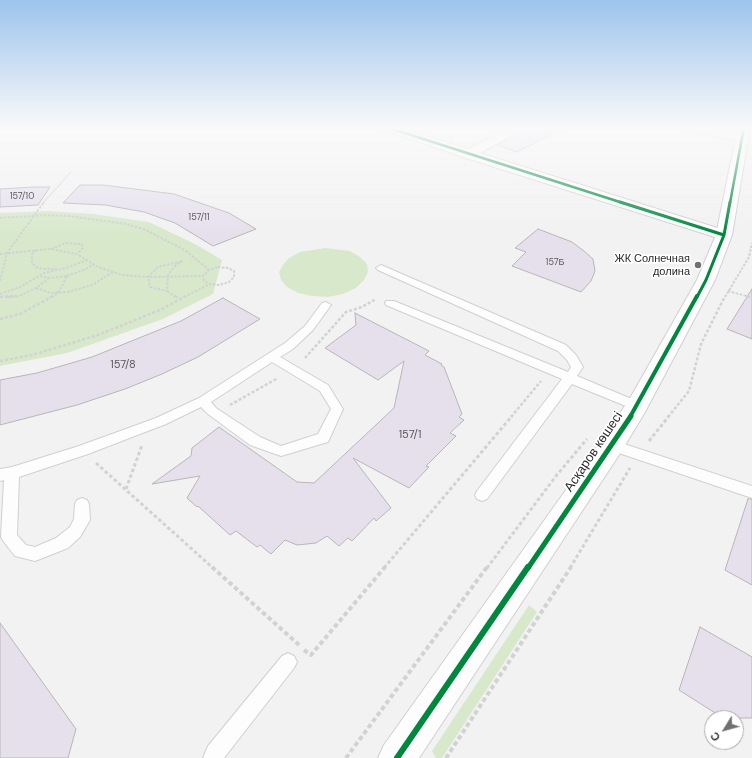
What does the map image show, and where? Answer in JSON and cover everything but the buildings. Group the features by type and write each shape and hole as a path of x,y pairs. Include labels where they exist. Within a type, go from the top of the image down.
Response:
{"street":[{"path":"494,162 724,235"},
{"name":"Асқаров көшесі","path":"397,758 613,444 637,406 706,280 724,235 738,162"}],"lane":[{"path":"382,268 562,348 572,358 577,368 482,495"},
{"path":"390,303 637,406"},
{"path":"82,504 82,520 75,532 62,543 35,554 21,551 9,537 10,492 6,474 83,450 161,421 203,401 289,346 309,328 326,305"},
{"path":"203,401 212,411 255,441 281,451 323,438 337,408 324,388 271,357"},
{"path":"613,444 752,492"},
{"path":"213,758 215,753 288,662"}],"path":[{"path":"0,281 7,253 32,216 71,172"},
{"path":"0,218 46,215 102,220 146,230 186,251 209,270"},
{"path":"51,249 66,243 82,244 83,248 77,254"},
{"path":"346,758 417,660 556,476 613,444 689,391 701,344 728,291 749,257 752,243"},
{"path":"0,254 51,249 77,254 94,264 122,275 148,277 203,276 209,270 218,267 228,268 234,271 234,277 229,282 210,284 153,313 98,335 32,355 0,361"},
{"path":"36,250 32,254 32,263 36,268 66,268"},
{"path":"0,296 20,287 44,273 66,268 88,260"},
{"path":"148,277 158,268 183,261 176,265 168,276 168,291"},
{"path":"40,276 48,278 67,276 86,269 94,264"},
{"path":"36,288 39,290 58,293 68,292 92,285 113,272"},
{"path":"0,319 34,308 58,293 64,285 67,276"},
{"path":"203,276 204,281 210,284"},
{"path":"148,277 150,287 168,291 180,300"},
{"path":"0,296 2,298 14,297 36,288 48,278"},
{"path":"728,291 752,298"},
{"path":"91,458 311,655 551,370"},
{"path":"126,489 144,437"},
{"path":"446,758 565,576 613,444"}],"green space":[{"path":"49,211 93,214 149,222 195,244 222,260 213,294 163,319 67,353 0,366 0,213"},
{"path":"325,248 350,251 360,257 367,264 368,272 364,280 356,288 343,294 328,297 298,293 287,287 281,280 279,272 289,258 300,252"},
{"path":"529,605 537,612 442,758 436,758 432,751"}],"cycle path":[{"path":"497,162 724,235"},
{"path":"397,758 612,445 637,406 706,280 724,235 737,162"}],"place":[{"name":"ЖК Солнечная долина","path":"698,265"}]}
